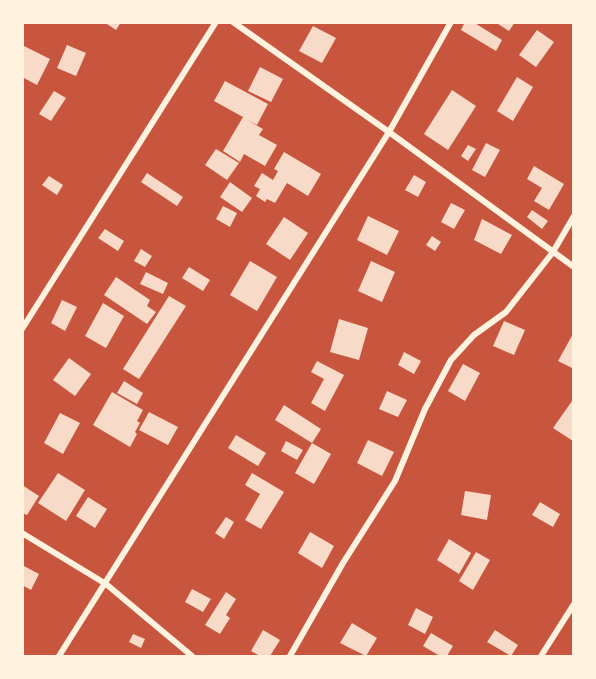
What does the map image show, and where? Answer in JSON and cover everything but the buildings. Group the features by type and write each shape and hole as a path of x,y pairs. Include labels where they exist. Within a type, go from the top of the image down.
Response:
{"street":[{"path":"22,329 216,22"},
{"path":"233,22 389,132 573,267"},
{"path":"59,657 389,132 451,22"},
{"path":"290,657 343,563 395,481 425,409 451,360 474,335 506,312 553,252 573,216"},
{"path":"22,533 106,584 192,657"},
{"path":"541,657 573,604"}]}
